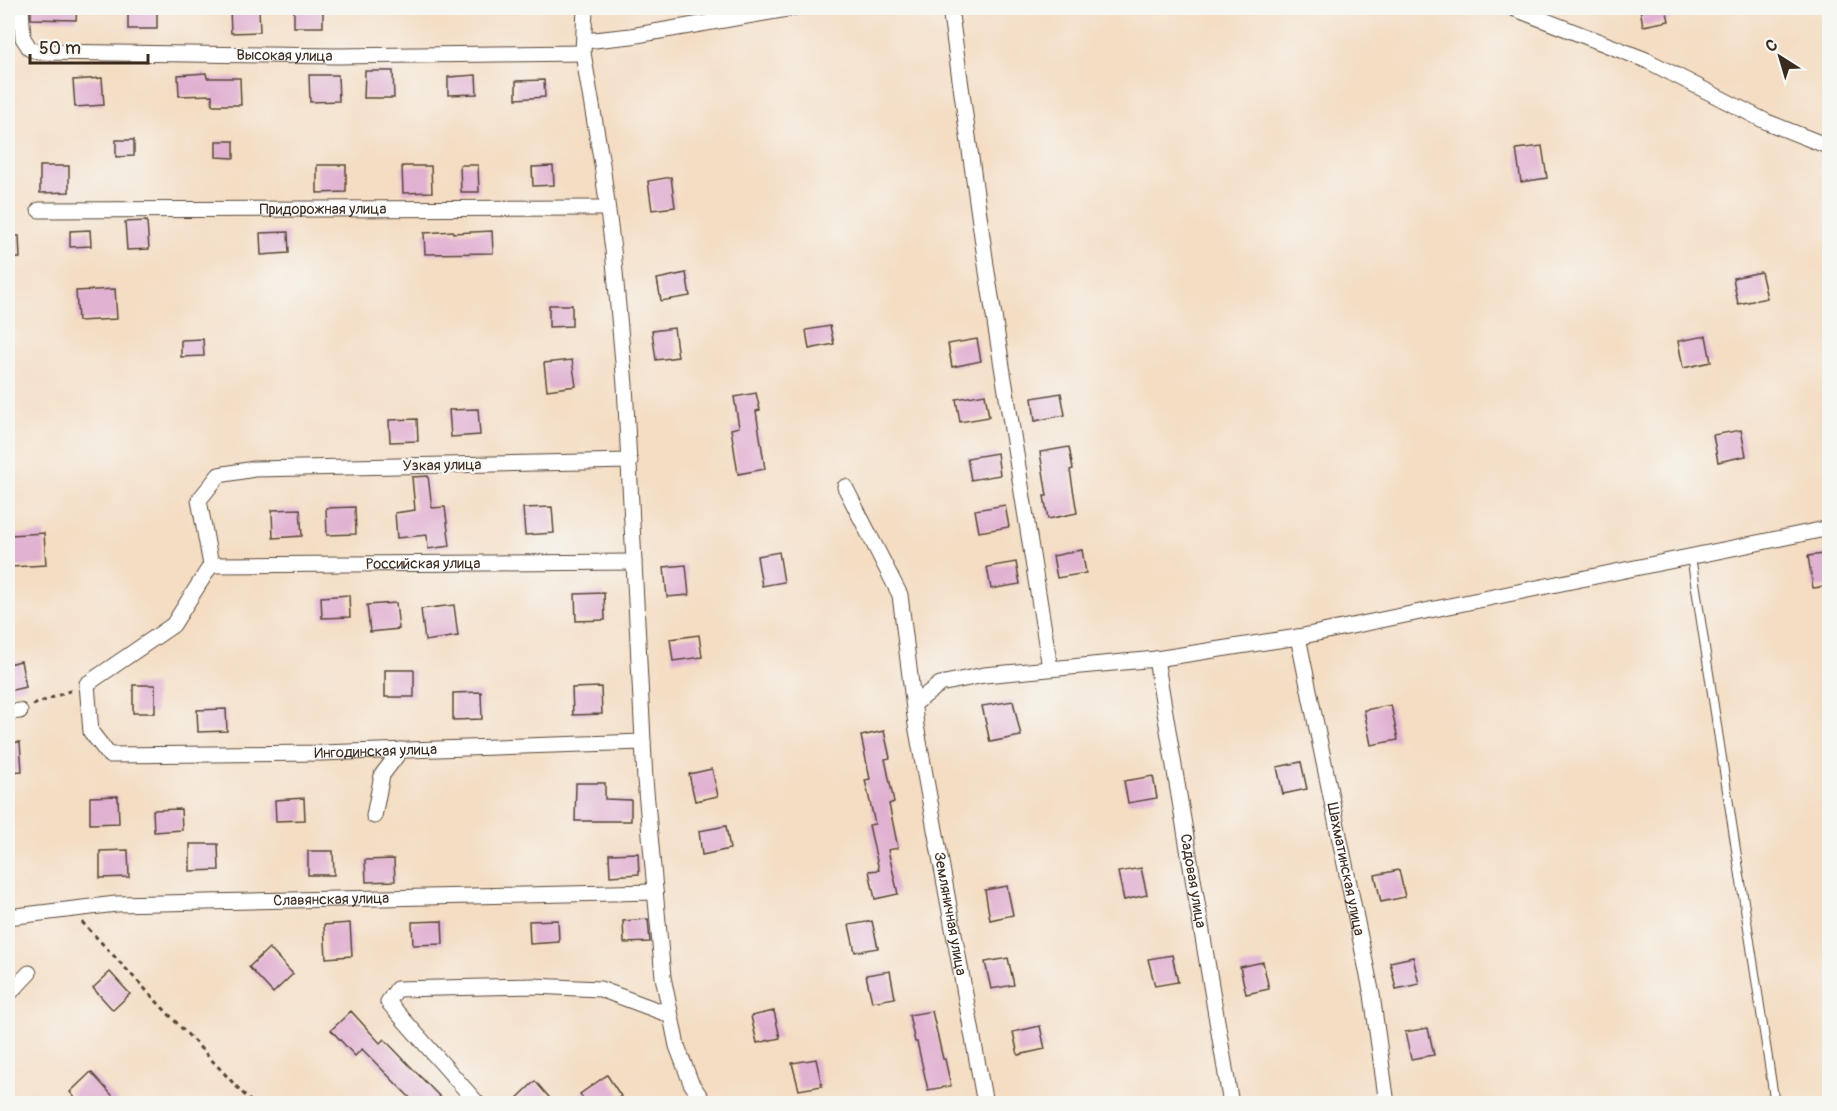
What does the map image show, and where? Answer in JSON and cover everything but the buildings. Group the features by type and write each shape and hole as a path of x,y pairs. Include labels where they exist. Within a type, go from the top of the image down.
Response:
{"street":[{"name":"Высокая улица","path":"21,8 23,38 30,49 40,52 336,56 584,47 631,36 793,8"},
{"path":"585,8 584,47 613,250 626,386 643,742 663,976 677,1046 692,1083 705,1104"},
{"path":"950,8 987,272 1050,668"},
{"path":"1513,8 1646,60 1767,122 1830,147"},
{"name":"Придорожная улица","path":"39,210 607,208"},
{"name":"Узкая улица","path":"211,565 199,500 219,475 254,469 630,461"},
{"name":"Земляничная улица","path":"845,487 900,596 916,725 984,1104"},
{"path":"914,704 940,684 984,675 1156,658 1298,637 1830,528"},
{"name":"Российская улица","path":"211,565 634,562"},
{"path":"87,684 173,625 211,565"},
{"name":"Шахматинская улица","path":"1298,637 1372,996 1387,1104"},
{"name":"Садовая улица","path":"1156,658 1231,1104"},
{"name":"Ингодинская улица","path":"87,684 91,732 109,755 401,750 643,742"},
{"path":"374,816 382,775 401,750"},
{"name":"Славянская улица","path":"8,917 116,904 655,892"},
{"path":"8,995 28,973"},
{"path":"478,1104 388,1002 397,989 533,986 600,989 670,1015"}],"lane":[{"path":"1691,556 1775,1104"}],"path":[{"path":"14,711 87,684"},
{"path":"71,910 253,1104"}]}
